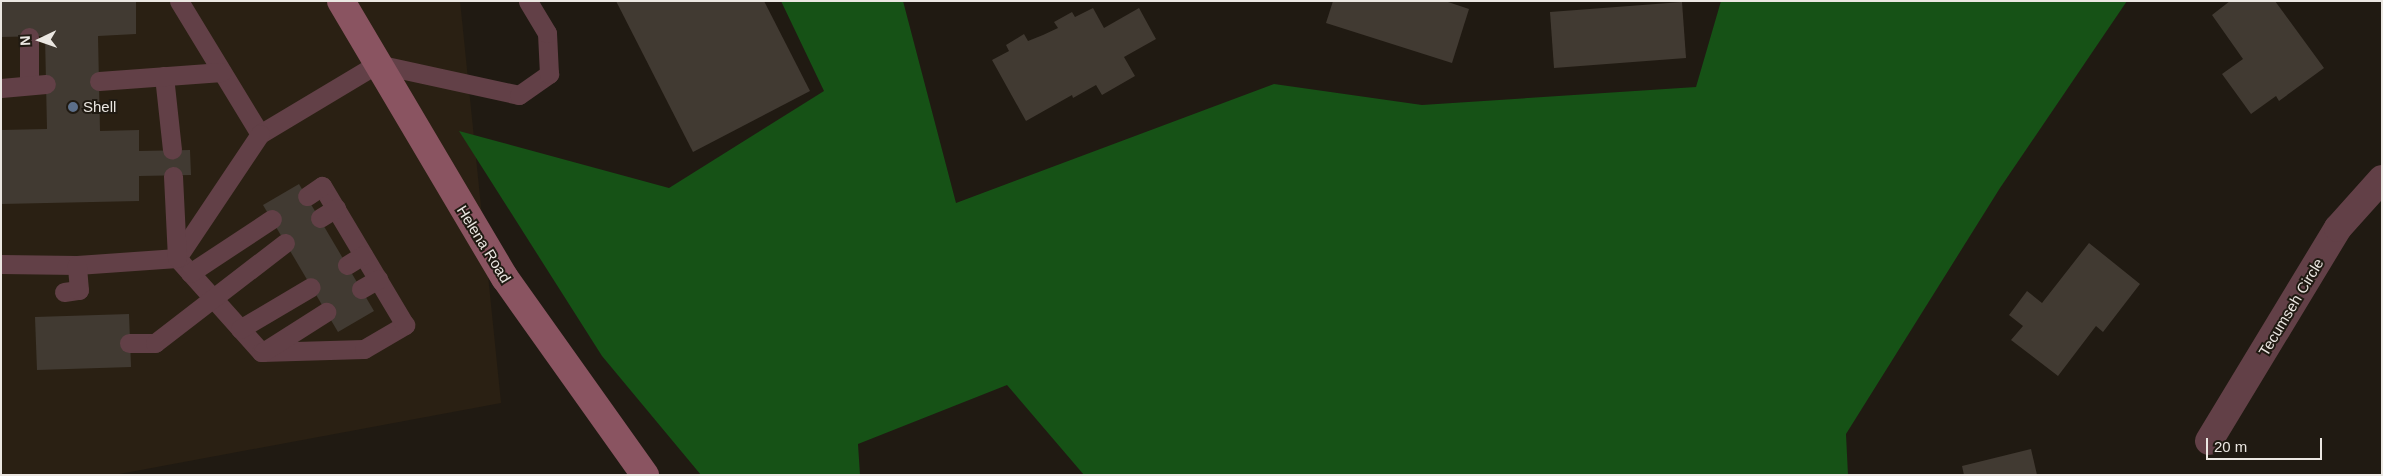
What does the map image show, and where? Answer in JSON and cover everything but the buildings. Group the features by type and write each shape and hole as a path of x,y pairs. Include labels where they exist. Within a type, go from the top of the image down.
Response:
{"main road":[{"name":"Helena Road","path":"341,1 505,278 644,475"}],"street":[{"name":"Tecumseh Circle","path":"2209,441 2338,228 2382,179"}],"lane":[{"path":"179,1 260,134"},
{"path":"177,258 260,134 377,64 520,95 549,74 546,33 528,1"},
{"path":"1,88 38,84 29,36"},
{"path":"99,80 222,72"},
{"path":"164,76 172,150"},
{"path":"173,176 177,258 262,352 364,349 405,325 322,186 307,196"},
{"path":"320,218 336,208"},
{"path":"190,273 272,219"},
{"path":"129,343 155,343 212,296 285,243"},
{"path":"346,265 363,255"},
{"path":"1,264 77,265 177,258"},
{"path":"64,292 79,290 77,265"},
{"path":"361,289 378,279"},
{"path":"240,329 311,287"},
{"path":"262,352 326,312"}],"shaded area":[{"path":"1,1 460,1 501,403 114,475 1,475"}],"green space":[{"path":"781,1 903,1 956,203 1274,84 1422,105 1696,87 1721,1 2127,1 2000,188 1846,434 1848,475 1084,475 1007,385 858,444 860,475 701,475 602,356 459,131 669,188 824,91"}],"place":[{"name":"Shell","path":"73,107"}]}
